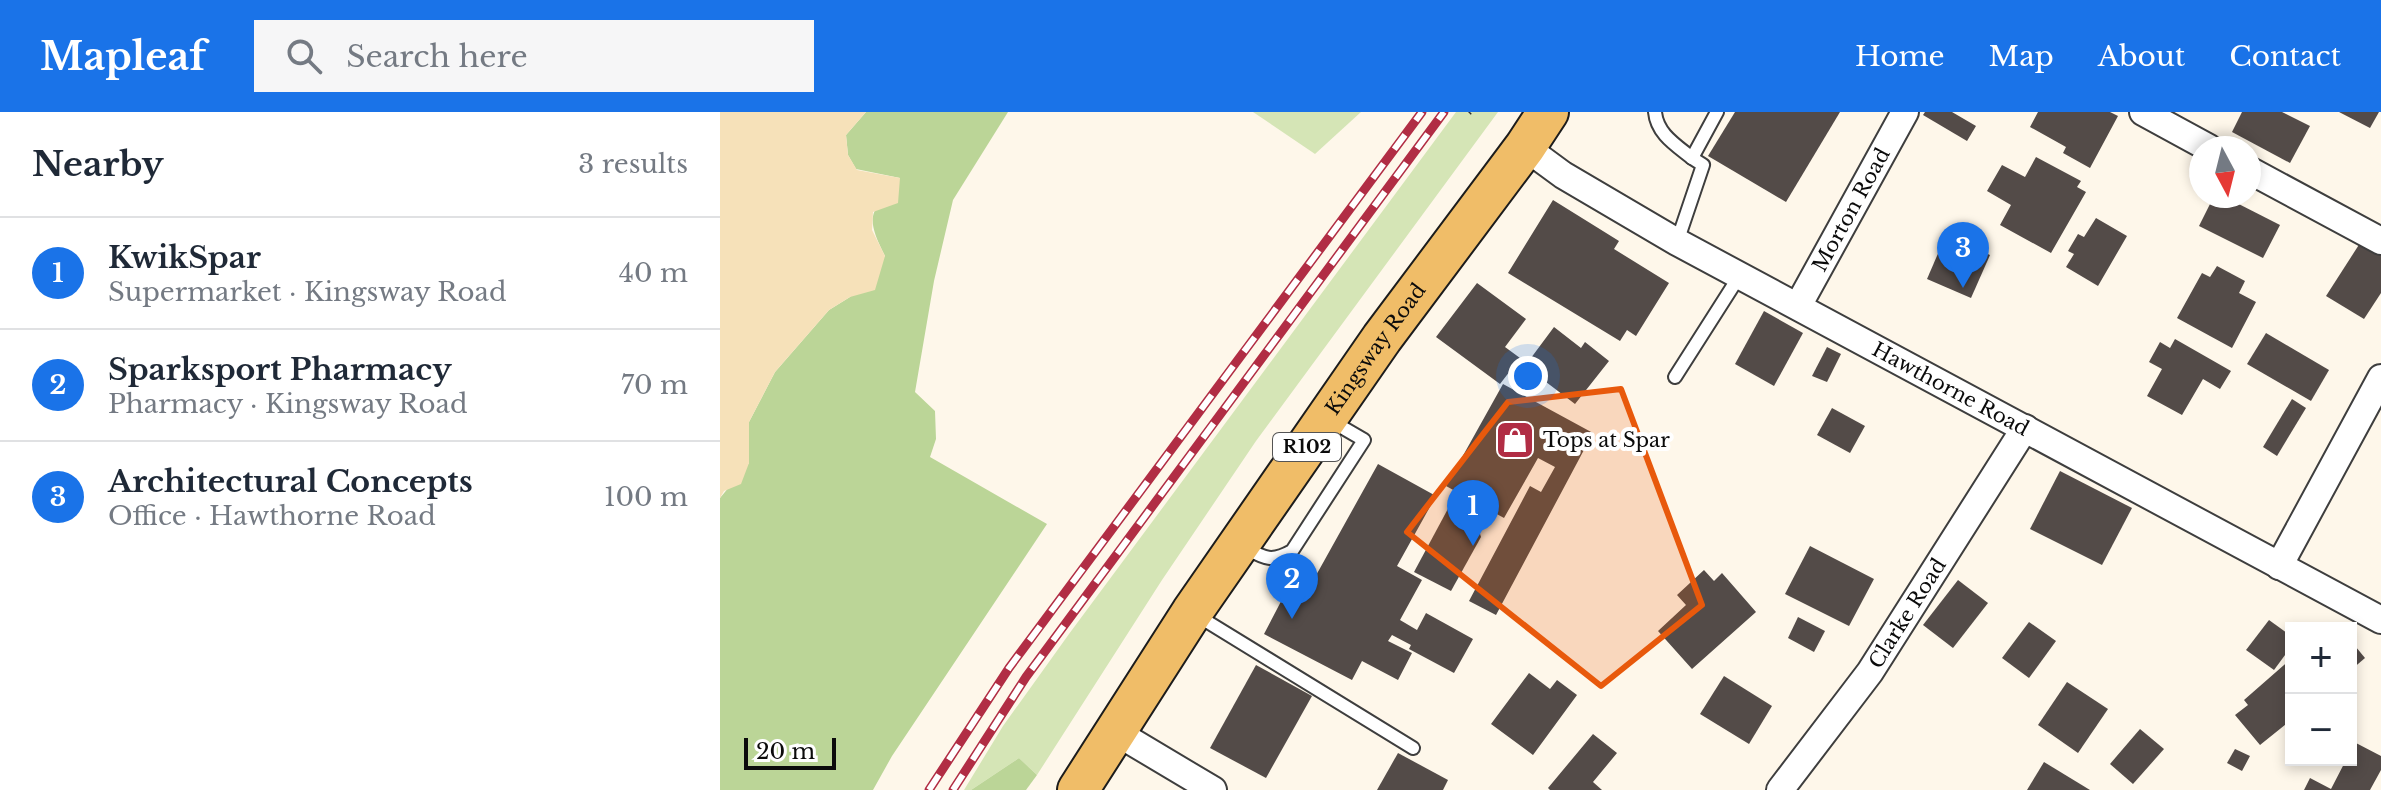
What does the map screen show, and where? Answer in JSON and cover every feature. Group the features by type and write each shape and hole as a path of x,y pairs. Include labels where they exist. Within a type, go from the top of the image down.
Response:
{"main road":[{"name":"Kingsway Road","path":"1078,790 1192,612 1382,338 1548,112"}],"street":[{"name":"Morton Road","path":"1798,306 1905,112"},
{"path":"2143,112 2189,137"},
{"name":"Hawthorne Road","path":"1525,147 1563,175 1677,242 2381,620"},
{"path":"2261,176 2381,241"},
{"path":"2279,566 2381,378"},
{"name":"Clarke Road","path":"1780,790 1870,672 2025,428"},
{"path":"1114,731 1213,790"}],"lane":[{"path":"1655,112 1658,127 1703,165 1677,242"},
{"path":"1692,158 1717,112"},
{"path":"1675,377 1740,275"},
{"path":"1192,612 1413,748"}],"highlighted area":[{"path":"1621,389 1702,605 1601,686 1407,532 1508,402"}],"green space":[{"path":"866,112 1008,112 953,200 934,281 915,392 935,411 936,439 930,457 1047,524 892,756 873,790 720,790 720,498 749,463 749,422 775,372 829,310 850,297 885,256 874,230 874,214 900,178 856,169 848,155 846,135"},
{"path":"1253,112 1361,112 1315,154"},
{"path":"1456,112 1498,112 1256,441 1037,775 1019,758 971,790 964,790 1003,726 1069,634"},
{"path":"1019,758 1037,775 1026,790 971,790"}],"sand":[{"path":"720,112 866,112 846,135 848,155 857,170 900,178 898,203 873,212 872,230 885,256 875,290 850,297 829,310 775,372 749,422 749,463 741,484 724,491 720,498"}],"building":[{"path":"1735,112 1840,112 1786,202 1708,156"},
{"path":"1925,112 1952,112 1976,126 1967,141 1923,115"},
{"path":"2038,112 2110,112 2118,116 2090,168 2063,153 2066,147 2030,127"},
{"path":"2242,112 2282,112 2310,126 2290,163 2261,148 2261,136 2239,136 2232,132"},
{"path":"2339,112 2379,112 2370,128"},
{"path":"2036,157 2081,181 2077,187 2086,192 2051,253 2000,225 2011,205 1987,191 2002,165 2025,177"},
{"path":"1553,200 1619,241 1614,249 1669,283 1636,336 1627,330 1620,341 1508,273"},
{"path":"2208,208 2247,208 2280,225 2263,258 2199,226"},
{"path":"2096,218 2127,236 2098,286 2066,267 2074,254 2068,251 2078,234 2084,237"},
{"path":"1946,235 1990,255 1971,298 1927,279"},
{"path":"2362,240 2381,252 2381,293 2364,319 2326,296"},
{"path":"2217,266 2245,281 2239,293 2256,302 2232,348 2177,318 2202,273 2210,277"},
{"path":"1477,283 1526,319 1505,347 1520,358 1500,384 1436,337"},
{"path":"1764,311 1803,333 1774,386 1735,364"},
{"path":"1554,327 1581,348 1585,342 1609,361 1575,404 1525,366"},
{"path":"2266,333 2329,370 2311,401 2247,364"},
{"path":"2175,339 2231,371 2220,389 2203,379 2182,415 2147,396 2162,369 2149,362 2160,342 2170,348"},
{"path":"1827,347 1841,354 1827,382 1812,376"},
{"path":"1503,384 1593,433 1496,615 1469,601 1530,486 1541,492 1555,467 1538,458 1504,518 1446,486"},
{"path":"2292,399 2306,408 2277,456 2263,447"},
{"path":"1832,408 1865,426 1850,453 1817,435"},
{"path":"1378,464 1436,496 1397,566 1422,580 1400,620 1417,630 1426,613 1473,639 1454,673 1409,649 1411,645 1392,635 1388,641 1412,653 1398,680 1362,661 1352,680 1264,634 1288,588 1304,597"},
{"path":"2060,471 2132,508 2102,565 2030,529"},
{"path":"1450,505 1475,518 1481,537 1451,591 1414,572"},
{"path":"1810,546 1874,579 1849,626 1785,594"},
{"path":"1704,570 1714,581 1722,573 1756,612 1692,669 1658,631 1686,605 1677,595"},
{"path":"1958,580 1988,603 1953,648 1923,625"},
{"path":"1798,617 1825,631 1814,652 1788,638"},
{"path":"2269,620 2285,632 2285,655 2274,670 2246,650"},
{"path":"2029,622 2056,641 2029,678 2002,658"},
{"path":"2357,648 2365,658 2357,665"},
{"path":"2285,664 2285,725 2260,745 2235,715 2248,705 2244,700"},
{"path":"1256,665 1312,696 1266,778 1210,748"},
{"path":"1529,673 1550,689 1557,680 1577,695 1533,755 1491,724"},
{"path":"1724,676 1772,706 1749,744 1700,714"},
{"path":"2067,682 2108,709 2078,753 2038,725"},
{"path":"2140,729 2164,749 2133,784 2110,764"},
{"path":"1593,734 1617,753 1593,782 1602,790 1550,790 1548,788"},
{"path":"2357,744 2381,756 2381,770 2370,790 2304,790 2310,778 2331,789 2343,766 2357,766"},
{"path":"2235,749 2250,756 2242,771 2227,763"},
{"path":"1398,753 1448,780 1443,790 1377,790"},
{"path":"2044,762 2090,790 2027,790"}],"railway":[{"path":"929,790 1009,668 1422,112"},
{"path":"953,790 1026,677 1444,112"}],"place":[{"name":"Architectural Concepts","path":"1963,288"},
{"name":"Tops at Spar","path":"1515,440"},
{"name":"KwikSpar","path":"1473,546"},
{"name":"Sparksport Pharmacy","path":"1292,619"}]}
